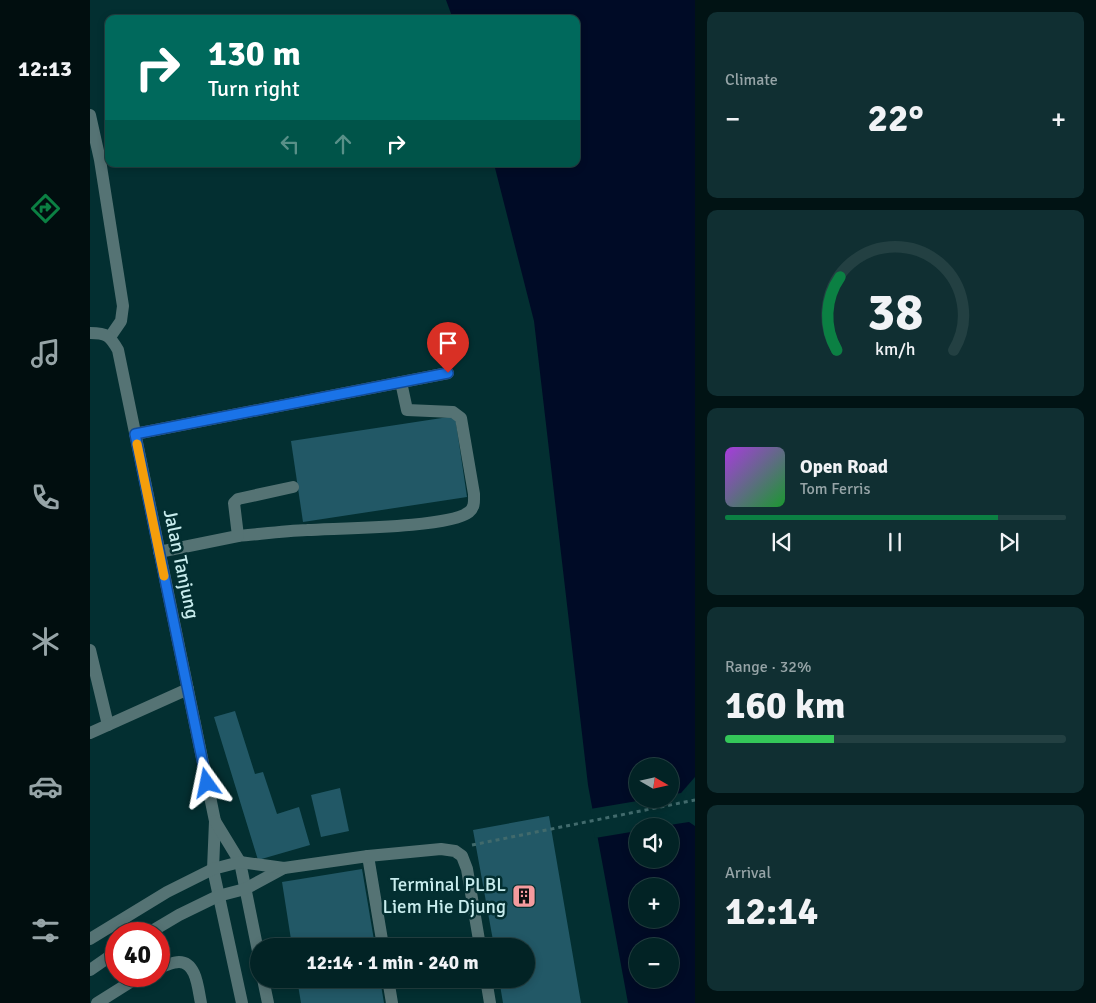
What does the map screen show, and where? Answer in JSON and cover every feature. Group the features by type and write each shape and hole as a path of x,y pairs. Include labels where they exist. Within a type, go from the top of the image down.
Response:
{"street":[{"path":"90,115 100,160 123,306 122,321 110,337 90,333"},
{"name":"Jalan Tanjung","path":"110,337 118,350 215,821"},
{"path":"135,434 448,373"},
{"path":"159,552 238,536 413,524 450,520 469,512 474,506 474,494 461,418 453,412 407,410 401,382"},
{"path":"238,536 234,504 238,499 293,487"},
{"path":"90,650 108,725"},
{"path":"90,733 188,689"},
{"path":"215,821 240,862 255,938"},
{"path":"215,821 213,869 242,1003"},
{"path":"90,939 167,892 213,869 240,862 284,868 368,856 441,849 455,851 462,856 467,869 479,938"},
{"path":"368,856 382,938"},
{"path":"167,922 218,896 245,889 284,868"},
{"path":"90,970 105,960"},
{"path":"170,964 179,962 186,964 194,972 201,1003"},
{"path":"97,1003 122,987"},
{"path":"265,988 268,1003"},
{"path":"390,988 392,1003"},
{"path":"488,988 490,1003"}],"path":[{"path":"448,850 695,800"}],"water":[{"path":"446,0 695,0 695,1003 628,1003 588,785 534,321 495,167 580,167 580,15 452,15"}],"pier":[{"path":"695,777 695,826 689,822 679,824 679,818 629,818 629,832 595,838 590,809 629,802 629,808 679,808 679,793"}],"building":[{"path":"455,416 467,497 303,522 291,441"},
{"path":"235,711 255,774 263,772 277,814 299,807 310,845 258,860 214,717"},
{"path":"340,788 349,831 321,837 311,795"},
{"name":"Terminal PLBL Liem Hie Djung","path":"549,816 581,1003 503,1003 500,988 535,988 535,938 493,938 473,830"},
{"path":"362,869 374,938 291,938 282,882"},
{"path":"298,988 382,988 384,1003 301,1003"}],"slow traffic":[{"path":"137,444 164,576"}],"place":[{"name":"Terminal PLBL Liem Hie Djung","path":"524,896"}],"route":[{"path":"207,783 135,434 448,373"}]}
